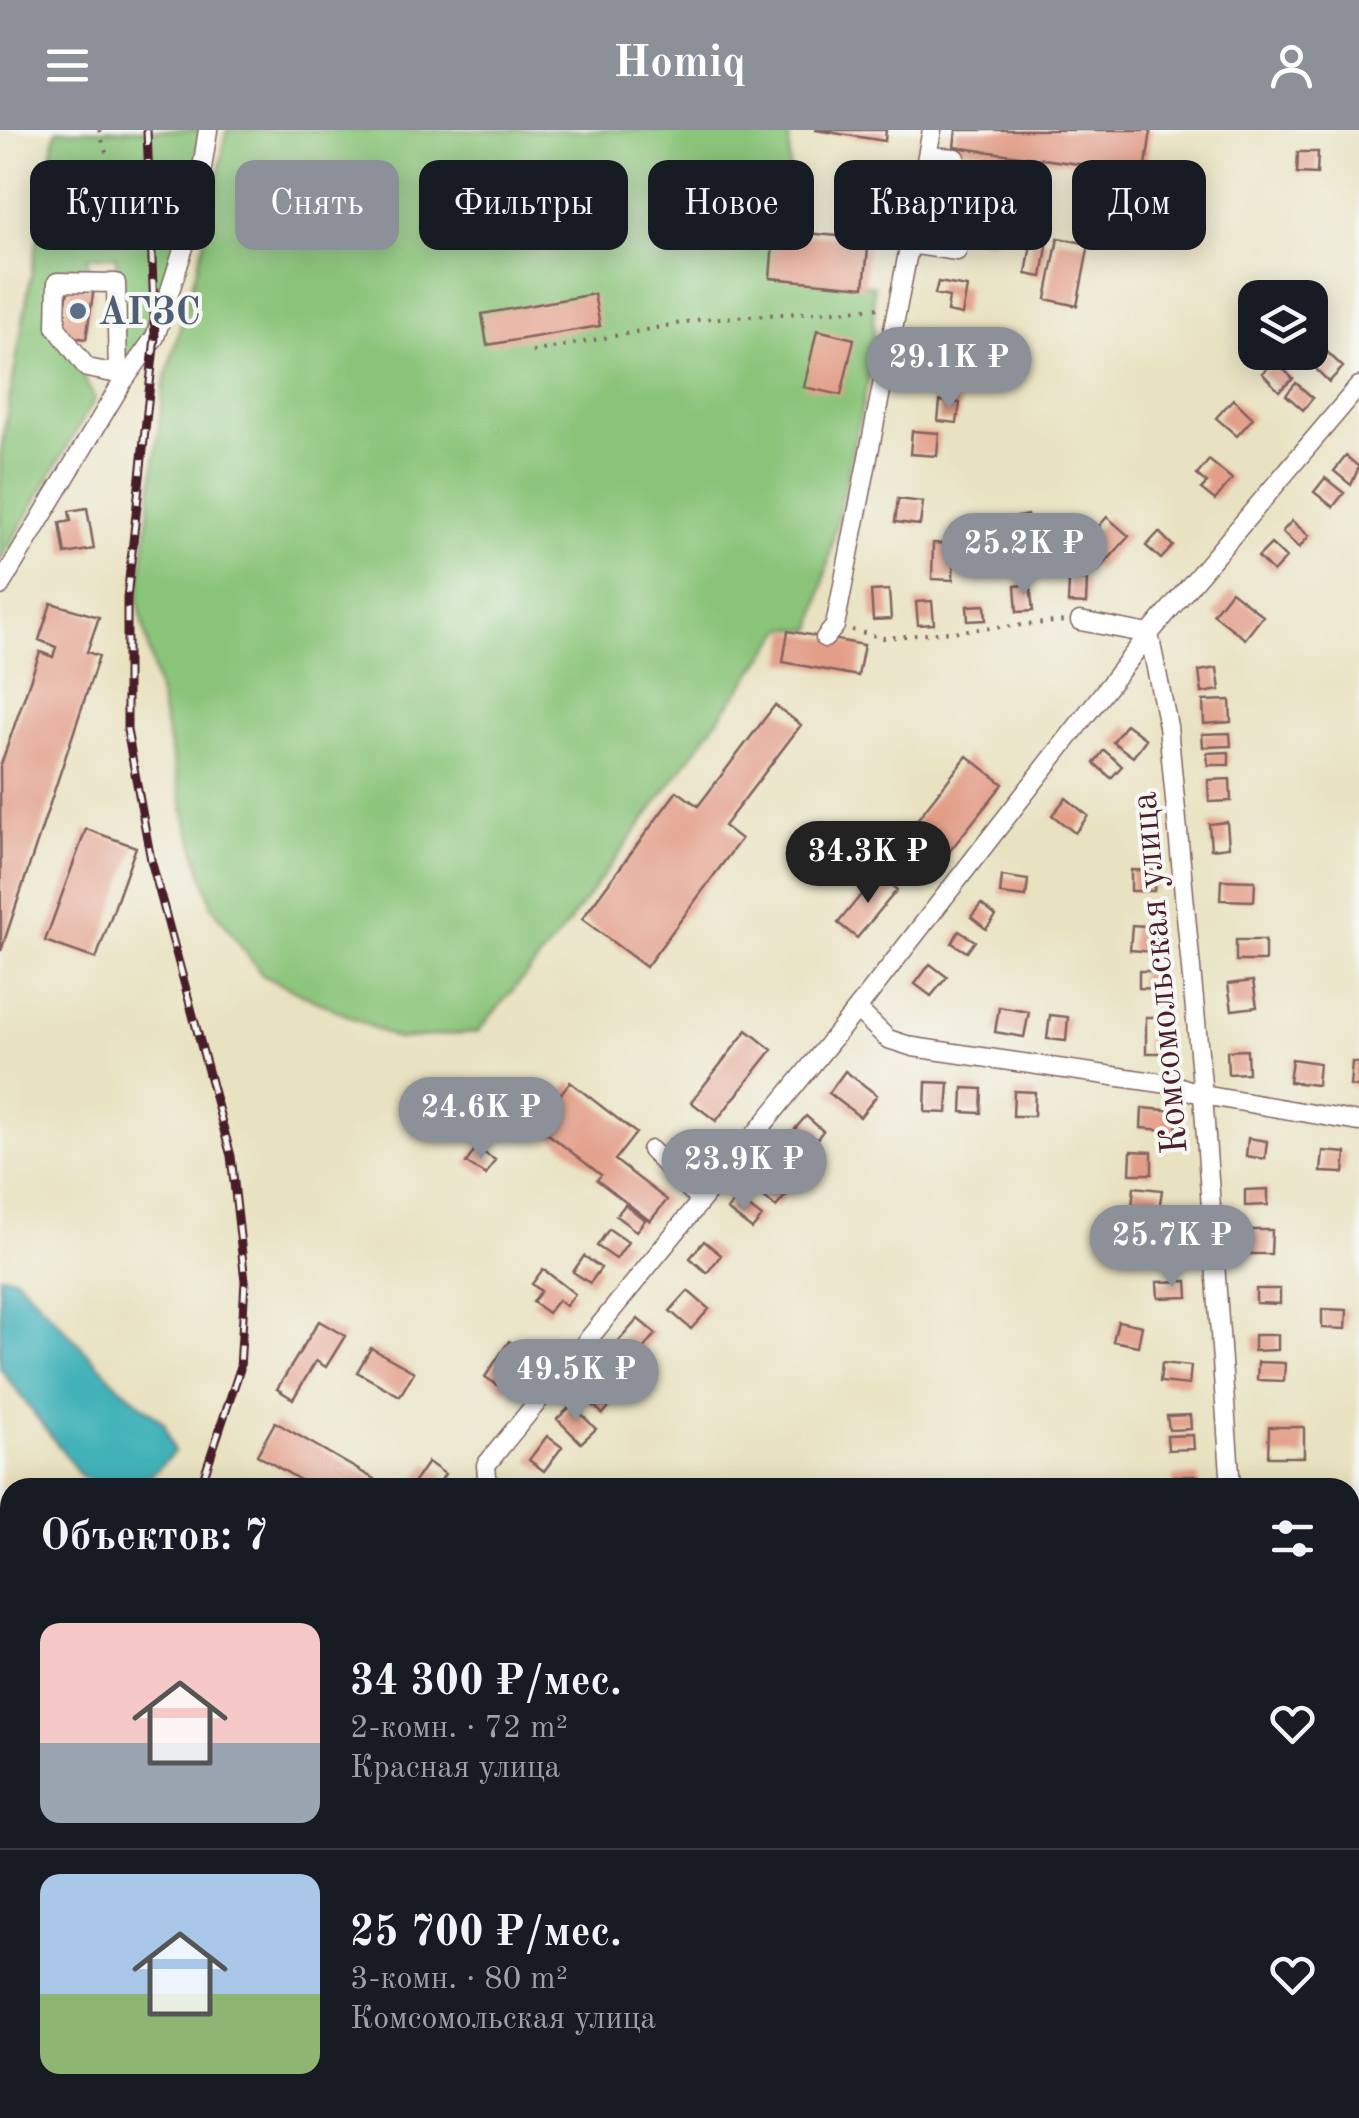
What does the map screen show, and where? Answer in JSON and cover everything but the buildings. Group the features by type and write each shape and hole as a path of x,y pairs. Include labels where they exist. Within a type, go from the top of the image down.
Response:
{"street":[{"path":"0,586 120,378 155,337 195,212 208,130"},
{"path":"925,160 932,130"},
{"path":"926,156 956,158"},
{"path":"830,632 909,250"},
{"path":"950,250 957,251"},
{"path":"57,282 116,282 120,378 87,368 56,327 57,282"},
{"path":"487,1478 486,1465 857,1009 1149,634 1359,386"},
{"path":"1080,620 1149,634"},
{"name":"Комсомольская улица","path":"1149,634 1168,726 1203,1094 1230,1478"},
{"path":"857,1009 888,1038 913,1046 1176,1084 1203,1094 1359,1122"},
{"path":"651,1150 699,1199"},
{"path":"469,1455 486,1465 493,1478"}],"path":[{"path":"99,130 108,160"},
{"path":"532,352 702,319 897,308"},
{"path":"830,632 884,638 1080,620"}],"green space":[{"path":"56,130 208,130 200,160 51,160"},
{"path":"227,130 789,130 790,160 648,160 648,250 791,250 792,277 874,286 873,358 813,630 785,628 559,936 477,1032 397,1039 262,975 212,906 185,815 138,601 164,385 202,250 215,250 215,191"},
{"path":"35,250 177,250 155,337 118,374 116,256 88,256 88,282 57,282 56,327 95,399 0,562 0,456"}],"water":[{"path":"0,1275 15,1277 120,1387 164,1423 174,1452 147,1478 85,1478 0,1368"}],"railway":[{"path":"147,130 155,337 127,598 127,730 151,860 231,1156 245,1281 240,1369 203,1478"}],"place":[{"name":"АГЗС","path":"78,311"}]}
